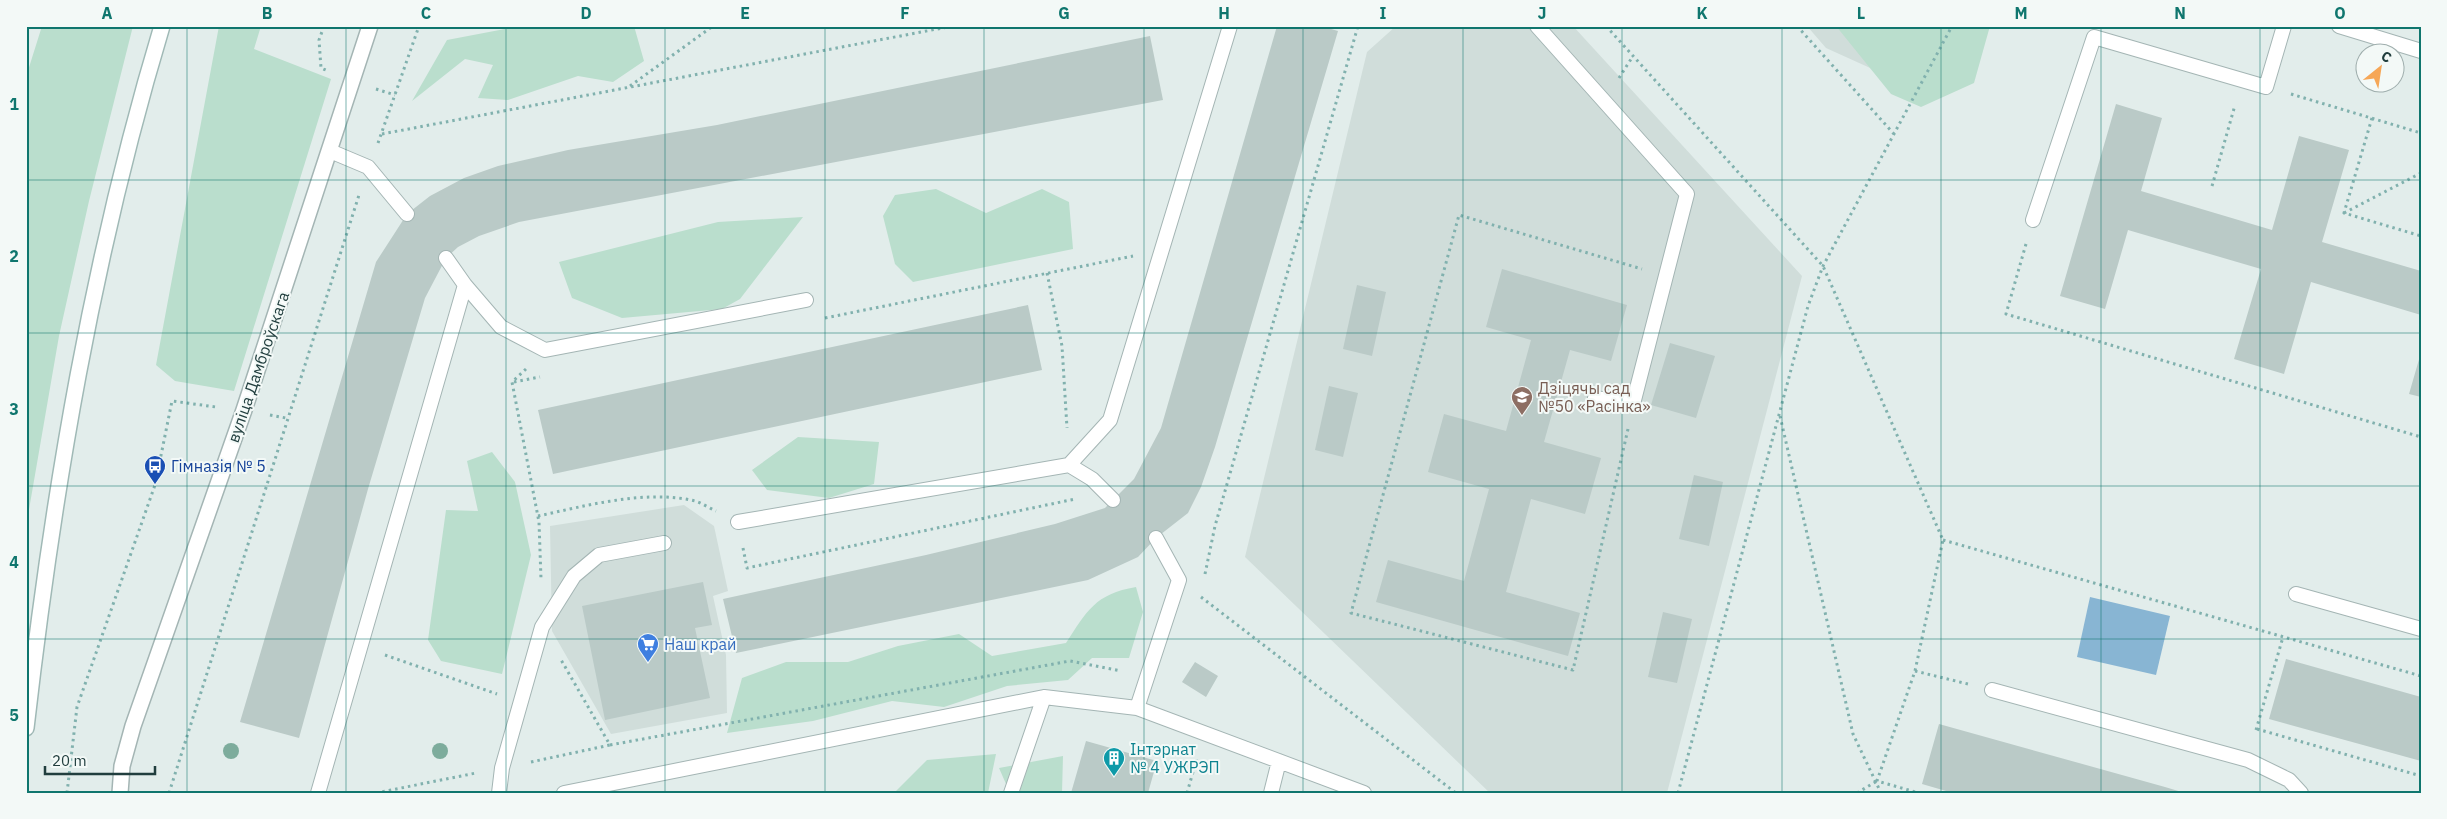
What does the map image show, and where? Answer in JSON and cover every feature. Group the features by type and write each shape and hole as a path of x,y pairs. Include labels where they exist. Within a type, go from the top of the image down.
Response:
{"street":[{"path":"26,728 48,553 90,310 117,190 162,26"},
{"name":"вуліца Дамброўскага","path":"120,793 122,766 134,726 244,410 370,26"}],"lane":[{"path":"738,522 1069,466 1110,420 1230,26"},
{"path":"1537,26 1686,194 1634,404 1594,398"},
{"path":"2033,220 2094,37 2266,87 2284,26"},
{"path":"2339,26 2421,52"},
{"path":"330,151 368,167 407,214"},
{"path":"446,258 456,276 501,327 545,350 806,300"},
{"path":"318,793 465,285"},
{"path":"1069,466 1092,479 1113,500"},
{"path":"1137,708 1179,580 1156,538"},
{"path":"498,793 502,768 542,627 574,576 599,555 664,543"},
{"path":"2296,594 2421,629"},
{"path":"1992,690 2248,760 2289,780 2301,793"},
{"path":"1011,793 1044,697"},
{"path":"564,793 1044,697 1137,708 1364,793"},
{"path":"1271,793 1280,761"}],"path":[{"path":"169,793 286,418 368,167 418,26"},
{"path":"628,88 713,26"},
{"path":"381,134 953,26"},
{"path":"1204,579 1214,526 1358,26"},
{"path":"1606,26 1823,266 1943,540 1915,671 1877,780 1857,793"},
{"path":"1797,26 1894,134"},
{"path":"1678,793 1808,306 1823,266 1952,26"},
{"path":"2212,186 2242,80"},
{"path":"2266,87 2421,133"},
{"path":"2344,213 2372,118"},
{"path":"2344,213 2421,173"},
{"path":"2344,213 2421,236"},
{"path":"1634,404 1573,670 1351,613 1459,215 1666,276"},
{"path":"2033,220 2006,314 2421,437"},
{"path":"823,319 1163,249"},
{"path":"1047,273 1062,346 1069,466"},
{"path":"512,382 545,350"},
{"path":"512,382 542,376"},
{"path":"512,382 538,516 542,627"},
{"path":"67,793 77,707 155,485 172,402 244,410 286,418"},
{"path":"1779,414 1853,734 1877,780 1881,793"},
{"path":"538,516 600,502 662,497 696,501 738,522 747,568 1074,500 1092,479"},
{"path":"1943,540 2421,676"},
{"path":"1179,580 1456,793"},
{"path":"1201,597 1203,588"},
{"path":"2248,760 2283,637"},
{"path":"360,646 521,703"},
{"path":"610,745 1070,661 1148,677"},
{"path":"1915,671 1992,690"},
{"path":"2257,728 2421,776"},
{"path":"1187,793 1204,733"},
{"path":"1877,780 1919,793"}],"shaded area":[{"name":"Дзіцячы сад №50 «Расінка»","path":"1396,26 1573,26 1802,276 1667,793 1490,793 1245,557 1367,52"},
{"path":"1807,26 1928,26 1879,72 1826,48"},
{"path":"684,505 714,526 728,591 713,596 726,655 727,713 611,734 552,631 550,526"}],"green space":[{"path":"42,26 133,26 89,201 59,336 26,527 26,77"},
{"path":"219,26 261,26 254,49 331,79 234,391 175,381 156,365"},
{"path":"521,26 634,26 644,61 613,82 578,76 508,100 478,98 493,65 465,59 412,101 447,40"},
{"path":"1836,26 1990,26 1974,83 1921,107 1891,94"},
{"path":"936,189 986,213 1042,189 1069,202 1073,249 913,282 895,264 883,216 895,195"},
{"path":"803,217 740,299 722,309 622,318 572,298 559,262 718,222"},
{"path":"798,437 879,442 874,484 829,498 767,490 752,470"},
{"path":"492,452 515,482 531,555 502,674 441,661 428,640 446,510 478,511 467,461"},
{"path":"1136,587 1143,612 1129,658 1092,658 1068,680 1007,686 944,707 892,701 813,721 727,733 742,678 786,662 848,662 898,646 959,634 992,656 1066,643 1087,613 1101,599 1122,590"},
{"path":"996,754 988,793 894,793 927,760"},
{"path":"1063,756 1062,793 1010,793 999,768"}],"water":[{"path":"2090,597 2170,616 2156,675 2077,657"}],"building":[{"path":"1277,26 1321,26 1338,31 1215,447 1201,487 1188,513 1156,538 1138,557 1088,580 736,653 723,599 926,555 1055,524 1105,508 1134,479 1161,428"},
{"path":"1150,36 1163,100 519,222 479,236 458,247 446,258 425,298 368,489 299,738 240,722 376,262 407,214 430,196 464,178 498,166 568,150 717,125"},
{"path":"2116,104 2162,118 2141,191 2272,230 2299,136 2349,150 2322,242 2421,271 2421,315 2311,282 2284,374 2234,359 2261,269 2128,230 2105,309 2060,296"},
{"path":"1502,269 1627,305 1611,361 1570,350 1544,442 1601,458 1585,514 1531,499 1506,592 1580,613 1568,656 1376,602 1388,560 1464,581 1489,489 1428,472 1444,414 1506,431 1531,340 1486,327"},
{"path":"1357,285 1386,292 1372,356 1343,349"},
{"path":"1028,305 1042,370 553,474 538,410"},
{"path":"1670,343 1715,356 1696,418 1651,405"},
{"path":"2421,356 2421,397 2409,394"},
{"path":"1329,386 1358,393 1343,457 1315,450"},
{"path":"1694,475 1723,482 1709,546 1679,539"},
{"name":"Наш край","path":"703,582 712,625 695,628 710,698 605,720 582,606"},
{"path":"1663,612 1692,619 1677,683 1648,677"},
{"path":"2286,659 2421,697 2421,761 2269,719"},
{"path":"1195,662 1218,676 1206,697 1182,682"},
{"path":"1939,724 2185,793 1953,793 1922,784"},
{"name":"Інтэрнат № 4 УЖРЭП","path":"1086,741 1157,761 1148,793 1071,793"}],"place":[{"name":"Дзіцячы сад №50 «Расінка»","path":"1522,416"},
{"name":"Гімназія № 5","path":"155,485"},
{"name":"Наш край","path":"648,663"},
{"name":"Інтэрнат № 4 УЖРЭП","path":"1114,777"}]}
